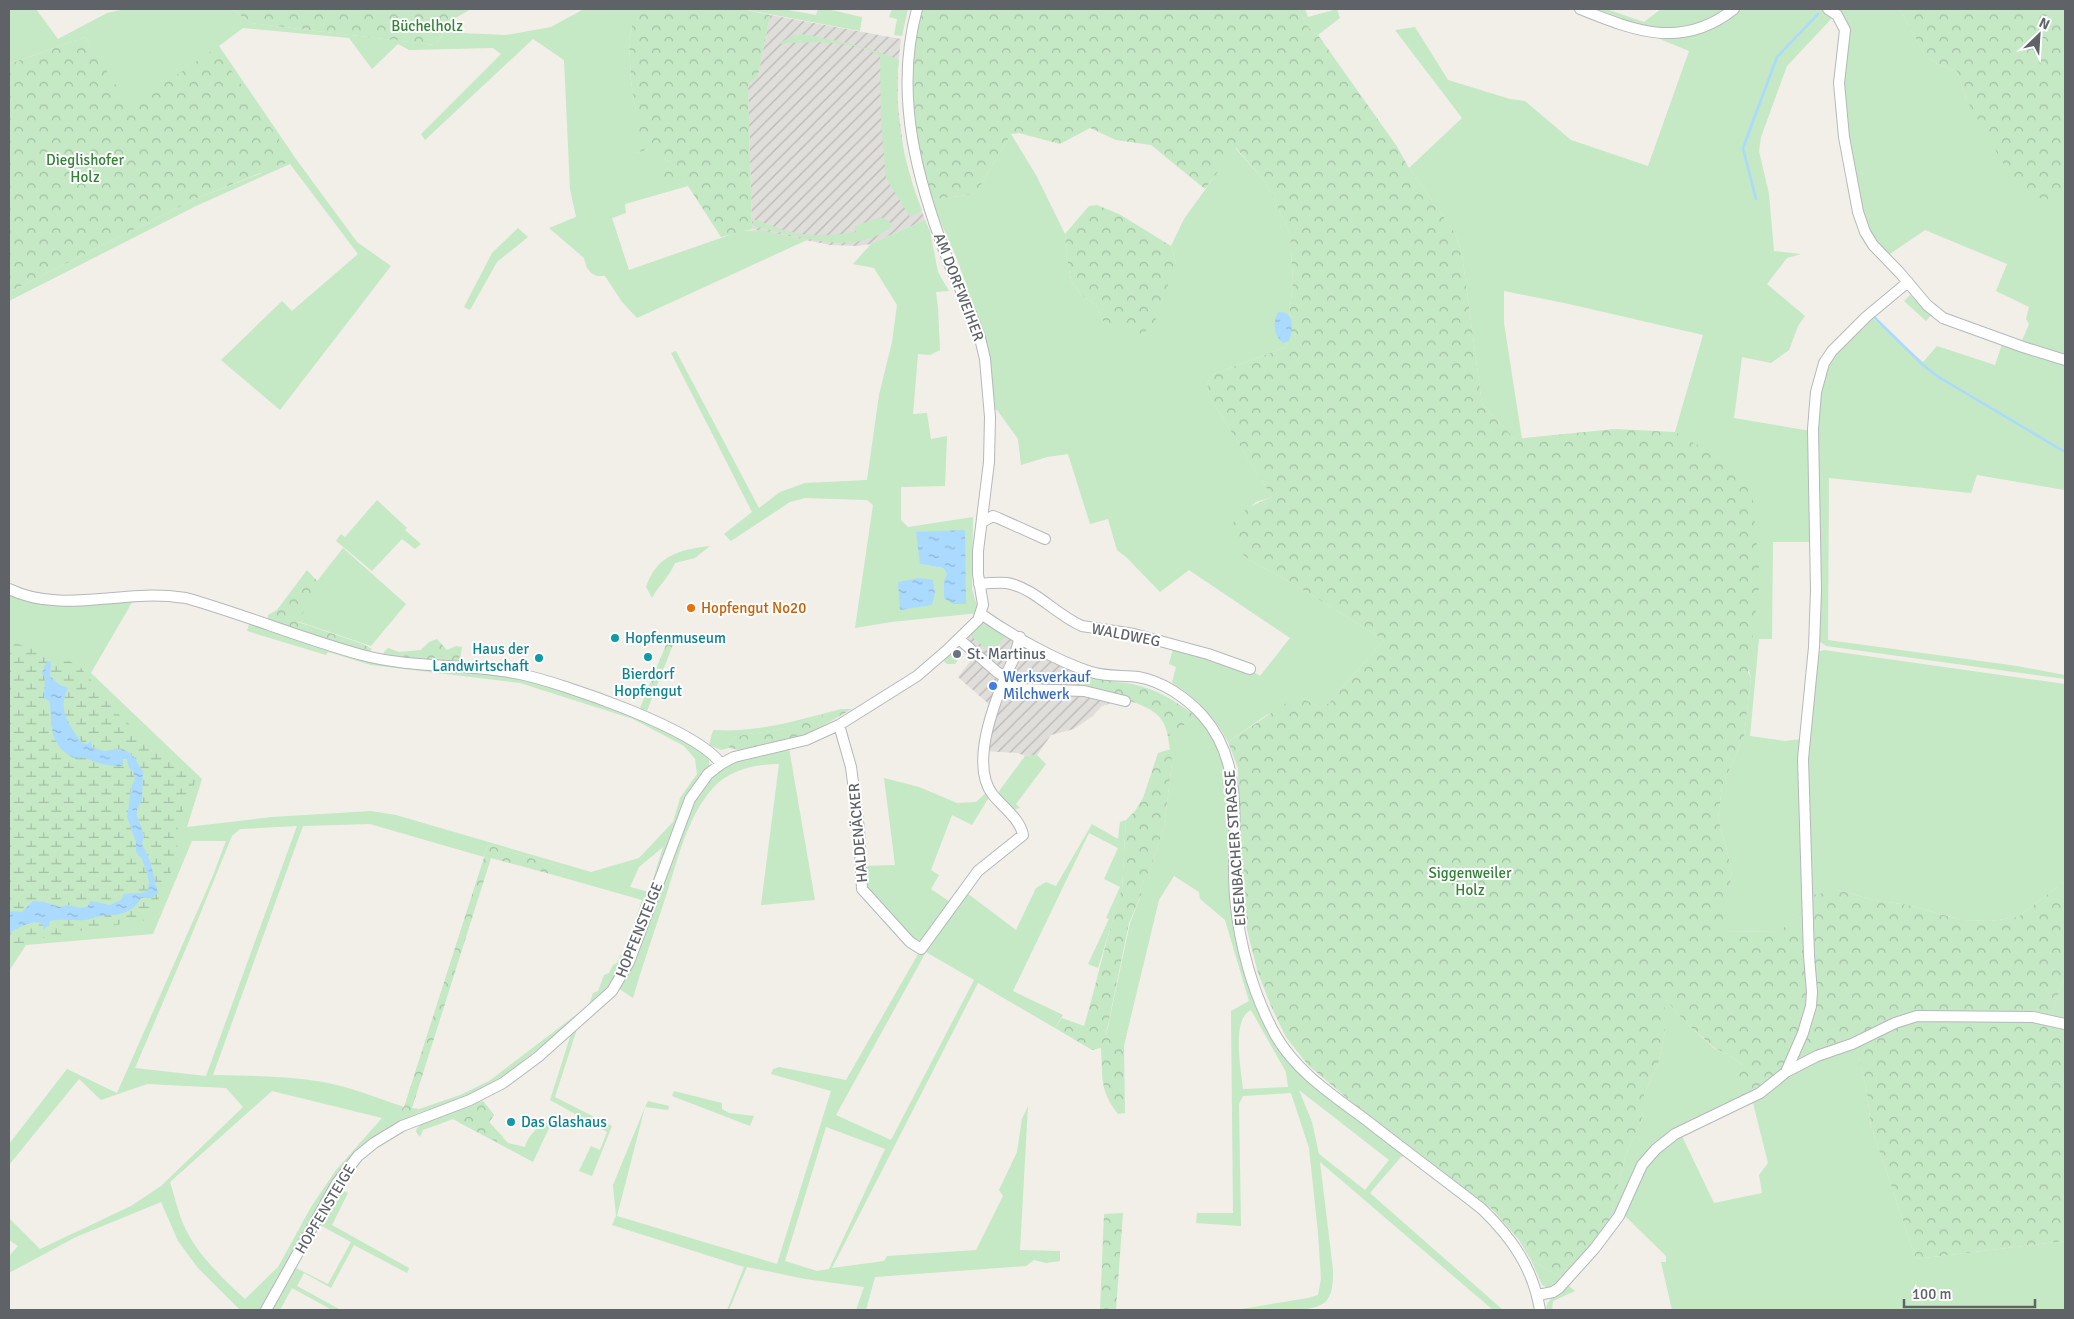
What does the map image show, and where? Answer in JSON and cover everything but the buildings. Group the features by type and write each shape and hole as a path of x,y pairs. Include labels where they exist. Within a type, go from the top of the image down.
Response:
{"street":[{"name":"AM DORFWEIHER","path":"917,9 908,55 908,101 913,148 928,203 952,269 973,317 985,359 990,417 990,442 977,557 983,605 981,614"},
{"path":"1580,9 1630,28 1665,33 1689,31 1707,26 1734,9"},
{"path":"1828,9 1837,15 1845,30 1839,71 1839,96 1844,137 1858,212 1865,232 1873,245 1928,305 1943,318 2023,348 2065,360"},
{"path":"1786,1072 1803,1033 1811,1006 1812,992 1803,759 1814,646 1816,590 1813,429 1816,392 1824,363 1832,350 1859,323 1908,282"},
{"path":"982,522 992,516 1045,539"},
{"name":"WALDWEG","path":"979,584 1008,584 1026,591 1074,623 1082,626 1134,634 1208,654 1250,669"},
{"path":"9,589 32,598 60,600 86,601 146,596 186,598 300,636 376,658 412,665 509,672 534,678 589,695 663,725 706,749 721,764"},
{"name":"EISENBACHER STRASSE","path":"981,614 1020,637 1093,673 1137,677 1166,688 1188,702 1205,718 1225,750 1231,772 1235,805 1234,868 1239,924 1253,981 1276,1035 1293,1060 1320,1086 1451,1185 1504,1230 1527,1266 1538,1295 1540,1310"},
{"name":"HOPFENSTEIGE","path":"266,1310 333,1190 344,1172 358,1156 374,1143 402,1126 470,1100 502,1083 544,1051 612,991 622,976 639,938 690,799 708,774 734,757 806,740 839,725 917,676 978,620 981,614"},
{"path":"1005,677 1014,658 1020,637"},
{"path":"959,638 1014,686 1024,689 1084,691 1125,701"},
{"name":"HALDENÄCKER","path":"839,725 851,767 862,889 910,942 921,949 978,871 1023,835 1022,829 1011,814 992,794 986,783 985,776 986,728 1005,677"},
{"path":"1538,1295 1553,1292 1559,1288 1595,1248 1619,1216 1642,1165 1660,1145 1675,1134 1760,1093 1786,1072 1817,1056 1852,1044 1895,1023 1917,1016 2033,1017 2065,1024"}],"shaded area":[{"path":"770,15 901,39 898,66 898,106 904,154 925,220 871,244 857,246 830,245 752,229 748,85 758,76"},
{"path":"982,620 1085,675 1111,696 1109,704 1102,706 1093,716 1074,729 1051,735 1037,755 1025,756 1018,753 983,751 991,706 958,677 976,654 961,640"}],"green space":[{"path":"9,9 36,9 58,39 107,13 125,9 233,9 250,23 435,45 448,28 461,33 506,35 551,27 584,9 632,9 632,28 629,40 631,81 636,112 636,153 649,149 660,155 670,164 678,178 688,186 625,204 626,213 612,218 629,270 741,231 761,230 807,240 637,318 622,302 605,276 597,276 591,273 587,268 584,258 549,228 576,217 570,189 564,60 533,39 425,140 421,134 501,54 493,48 409,50 398,44 372,69 349,38 243,28 219,46 296,159 357,242 391,266 280,410 221,360 282,301 292,311 358,254 290,164 196,206 9,301 9,292 193,200 262,173 129,107 85,37 9,64"},
{"name":"Büchelholz","path":"233,9 471,9 454,19 435,45 250,23"},
{"path":"632,9 742,9 770,15 758,76 748,85 752,229 721,237 688,186 676,178 663,181 660,169 669,162 661,156 652,157 649,149 636,153 636,112 631,81 629,40 632,28"},
{"path":"742,9 783,9 816,15 818,9 824,9 862,17 860,31"},
{"path":"892,9 908,9 902,36 894,35 897,19 889,17"},
{"name":"Siggenweiler Holz","path":"919,9 1298,9 1309,28 1318,35 1396,145 1409,168 1455,233 1462,254 1482,404 1515,439 1615,429 1675,432 1738,469 1752,489 1760,579 1748,672 1751,678 1744,736 1722,786 1718,818 1732,870 1723,932 1778,931 1804,915 1809,896 1838,890 1874,900 1908,905 1962,920 1991,921 2018,917 2065,881 2065,975 2051,1016 2065,1022 2065,1241 1916,1259 1871,1126 1867,1093 1856,1045 1802,1066 1741,1097 1735,1074 1745,1067 1728,1054 1716,1049 1687,1024 1665,999 1665,1030 1659,1061 1644,1095 1644,1109 1641,1122 1626,1154 1609,1222 1563,1279 1531,1260 1519,1240 1493,1210 1354,1104 1308,1065 1286,1037 1271,1006 1258,973 1240,902 1238,768 1228,742 1292,699 1302,698 1321,708 1329,703 1384,640 1297,586 1251,561 1242,554 1226,531 1246,509 1272,497 1209,396 1207,382 1214,374 1286,347 1293,281 1290,234 1265,181 1236,148 1205,189 1151,145 1116,140 1090,128 1060,144 1019,133 1011,134 979,188 973,194 931,200 916,138 911,101 911,66"},
{"path":"1298,9 1305,9 1308,17 1337,9 1340,18 1318,35 1309,28"},
{"path":"1588,9 1606,9 1644,22 1661,9 1729,9 1708,20 1686,27 1652,29 1620,22"},
{"path":"1739,9 1823,9 1834,16 1787,66 1761,137 1759,151 1769,194 1774,251 1801,254 1787,258 1767,284 1805,316 1798,326 1789,350 1771,363 1742,357 1734,418 1811,431 1813,542 1773,542 1772,639 1759,639 1750,736 1785,741 1802,739 1806,758 1818,652 1824,650 2065,684 2065,881 2018,917 1991,921 1962,920 1908,905 1874,900 1838,890 1778,931 1722,932 1732,870 1718,818 1722,786 1744,736 1751,678 1685,439 1675,432 1703,335 1504,291 1504,323 1522,439 1515,439 1482,404 1462,254 1455,233 1409,168 1462,118 1395,30 1415,27 1448,80 1510,99 1525,101 1571,140 1648,166 1689,51 1650,35 1671,35"},
{"path":"1833,9 1900,9 1924,54 1937,64 1957,71 1966,99 2044,200 2065,200 2065,357 2021,343 2029,324 2026,319 2029,307 1996,291 2007,264 1925,230 1887,256 1871,236 1859,203 1850,151 1842,84 1848,25 1843,16"},
{"path":"1900,9 2065,9 2065,200 2044,200 2015,184 1966,99 1957,71 1937,64 1924,54"},
{"path":"801,34 863,47 899,60 897,98 901,136 915,192 922,210 910,217 886,178 881,122 880,56 845,44 803,42 779,44 791,36"},
{"name":"Dieglishofer Holz","path":"85,37 130,107 216,48 293,160 193,200 9,292 9,64"},
{"path":"1011,134 1036,175 1065,234 1071,280 1080,294 1096,305 1103,321 1176,263 1171,246 1184,219 1235,148 1265,181 1290,234 1293,281 1286,347 1214,374 1207,382 1209,396 1272,497 1256,502 1227,530 1242,554 1384,640 1329,703 1321,708 1302,698 1265,716 1228,742 1204,708 1172,683 1176,667 1169,664 1174,645 1250,669 1260,676 1290,638 1189,570 1160,592 1117,550 1108,519 1090,524 1068,454 1047,457 1021,465 1018,439 997,410 993,410 981,327 957,259 931,200 973,194 979,188"},
{"path":"1097,205 1119,214 1171,246 1176,263 1155,321 1143,334 1121,329 1103,321 1096,305 1080,294 1071,280 1065,234 1089,206"},
{"path":"881,217 891,223 891,227 876,236 842,243 824,242 753,226 753,219 783,230 813,235 829,235 856,232 855,226"},
{"path":"925,220 930,231 938,272 949,291 936,292 940,350 930,355 918,354 913,414 927,413 931,439 947,436 945,486 901,487 901,520 908,527 973,517 972,589 979,613 891,622 855,628 873,505 867,500 805,498 790,502 731,541 724,534 752,512 671,353 676,351 759,508 780,492 805,483 867,480 879,395 892,342 897,305 874,268 853,264 871,244","holes":["965,530 944,598 947,574 943,568 920,564"]},
{"path":"518,228 528,237 497,262 470,310 464,307 492,253"},
{"path":"1910,295 1931,315 1926,321 1904,301"},
{"path":"1871,317 1923,362 1937,346 1995,365 2002,344 2065,362 2065,490 1977,475 1971,493 1829,478 1828,640 2017,666 2065,675 2065,679 1826,646 1819,641 1815,431 1818,392 1826,364"},
{"path":"377,500 421,544 415,549 402,539 372,571 336,541 341,534 345,537"},
{"path":"710,546 695,558 675,563 652,598 646,587 656,568 663,561 679,552"},
{"path":"343,548 406,604 371,646 288,618"},
{"path":"307,570 319,583 298,622 363,644 372,649 366,654 268,620 268,615 277,610"},
{"path":"9,592 17,596 134,599 91,673 202,779 187,827 272,817 371,811 396,815 591,872 639,858 673,822 680,798 697,774 695,759 684,746 633,719 520,683 371,665 328,652 326,655 247,631 250,621 336,649 515,675 641,717 704,752 709,760 709,769 696,783 628,955 611,985 589,1009 506,1074 471,1096 418,1113 419,1109 460,1095 489,1081 589,1005 593,993 598,991 604,975 609,973 621,954 624,954 642,900 561,877 564,868 488,845 484,857 370,824 303,826 213,1075 282,1077 333,1084 404,1107 397,1112 408,1118 371,1139 362,1149 262,1310 240,1310 198,1268 178,1241 161,1202 76,1237 9,1273 9,1256 18,1246 9,1240 9,1218 40,1249 131,1206 161,1186 243,1107 226,1088 147,1084 101,1100 79,1079 9,1165 9,1144 67,1069 117,1093 212,878 226,841 192,841 153,934 26,945 9,971","holes":["297,826 206,1076 135,1068 232,836 240,829","663,847 649,892 630,887 639,867","272,1091 382,1118 336,1170 311,1207 278,1267 245,1299 212,1267 191,1240 181,1219 170,1182"]},
{"path":"980,624 992,626 1006,636 991,653 970,635"},
{"path":"437,639 447,650 456,646 462,647 459,665 383,658 384,652 388,648 399,652 421,650 429,642"},
{"path":"668,640 674,642 647,711 640,708"},
{"path":"9,641 71,662 81,668 115,711 150,743 196,780 178,823 177,859 152,913 143,921 127,920 118,925 66,933 55,938 38,938 16,947 9,947 9,933 26,924 39,922 43,924 43,929 50,921 58,919 85,920 104,917 141,898 152,898 158,893 150,861 142,844 144,835 137,816 137,810 142,799 143,772 134,757 119,749 103,751 82,743 64,716 63,701 68,688 60,685 50,675 51,662 45,678 44,697 50,702 53,739 97,763 124,763 123,759 127,758 135,779 132,785 127,817 136,842 136,852 142,859 147,873 148,891 123,895 122,900 110,905 95,901 81,908 68,905 60,907 33,901 22,912 11,911 9,915"},
{"path":"957,647 962,649 962,655 955,664 947,664 944,661"},
{"path":"1085,675 1150,689 1196,716 1168,737 1161,719 1146,708 1126,700 1084,691"},
{"path":"841,709 789,727 740,736 730,741 729,748 721,750 709,745 713,730 762,728"},
{"path":"841,709 852,709 810,733 788,742 778,741 739,750 729,748 730,741 740,736 789,727"},
{"path":"1196,716 1211,735 1221,756 1227,778 1230,801 1230,895 1233,918 1252,991 1272,1038 1285,1058 1308,1081 1405,1156 1401,1157 1370,1193 1503,1310 1493,1310 1320,1162 1333,1270 1329,1297 1320,1305 1298,1310 1235,1310 1318,1295 1321,1279 1309,1148 1291,1093 1243,1096 1239,1104 1241,1226 1196,1223 1197,1213 1233,1213 1231,1011 1249,1001 1225,920 1200,899 1199,892 1174,876 1159,900 1127,1033 1106,1036 1130,923 1141,895 1140,888 1150,869 1164,827 1172,763 1168,737","holes":["1251,1010 1286,1072 1288,1087 1243,1089 1239,1058 1239,1034 1241,1023 1245,1015","1299,1090 1389,1160 1365,1190 1319,1154 1312,1122"]},
{"path":"789,748 815,900 761,905 779,764 761,765 735,772 713,788 704,799 690,825 679,853 633,998 618,988 693,803 706,782 728,764 758,754"},
{"path":"1171,749 1172,763 1164,827 1150,869 1140,888 1141,895 1129,923 1106,1035 1127,1033 1124,1046 1125,1113 1118,1114 1108,1098 1103,1083 1101,1048 1092,1050 1055,1028 1062,1018 1084,1026 1113,919 1112,913 1122,889 1126,820 1135,811 1143,798 1158,753"},
{"path":"1037,755 1046,764 1016,804 1020,808 1012,810 997,794 1025,756"},
{"path":"884,778 919,787 957,803 976,802 987,792 991,794 972,825 952,815 931,870 939,875 931,889 953,904 963,890 1016,930 1036,888 1046,882 1056,886 1092,824 1118,839 1120,822 1126,820 1122,889 1112,913 1113,919 1098,968 1088,964 1109,919 1106,918 1120,887 1104,879 1118,848 1089,833 1013,991 1063,1015 1055,1028 978,983 832,1268 884,1261 887,1256 976,1250 1003,1196 999,1190 1017,1152 1022,1119 1028,1106 1020,1250 1060,1251 1060,1261 1046,1263 1034,1260 1026,1266 875,1277 866,1310 856,1310 864,1287 805,1279 747,1267 729,1310 727,1310 744,1267 612,1225 616,1216 613,1185 645,1107 617,1216 777,1264 831,1091 771,1074 773,1069 779,1067 846,1080 921,949 864,892 861,866 895,865","holes":["926,952 974,980 891,1140 836,1115","826,1127 885,1149 829,1269 817,1271 785,1261"]},
{"path":"488,845 564,868 561,877 491,858 412,1108 419,1109 418,1113 408,1118 397,1112 404,1107"},
{"path":"2065,975 2065,1022 2051,1016"},
{"path":"1665,999 1687,1024 1715,1049 1728,1054 1745,1067 1741,1097 1668,1135 1609,1222 1626,1154 1641,1122 1644,1109 1644,1095 1659,1061 1665,1030"},
{"path":"577,1029 555,1097 612,1126 592,1176 579,1171 591,1146 600,1150 607,1132 550,1100 571,1034"},
{"path":"1856,1044 1867,1093 1871,1126 1916,1259 2065,1241 2065,1310 1672,1310 1661,1262 1666,1262 1666,1256 1623,1214 1641,1174 1654,1155 1681,1134 1714,1203 1762,1193 1759,1175 1768,1163 1752,1099 1802,1066"},
{"path":"674,1091 722,1103 722,1109 729,1113 754,1116 750,1126 672,1096"},
{"path":"483,1101 494,1115 489,1123 508,1143 525,1147 530,1137 538,1128 544,1123 551,1124 533,1162 453,1119 423,1130 420,1137 416,1132 423,1122"},
{"path":"483,1101 494,1115 489,1122 503,1137 497,1142 458,1122 463,1109"},
{"path":"648,1101 669,1106 668,1110 645,1107"},
{"path":"338,1188 348,1193 332,1225 409,1268 407,1273 354,1245 331,1288 304,1273 297,1286 341,1310 332,1310 292,1288 280,1310 271,1310 294,1267 328,1284 351,1242 318,1224"},
{"path":"1123,1213 1116,1310 1100,1310 1104,1214"},
{"path":"1531,1260 1563,1279 1548,1288 1542,1285"},
{"path":"1568,1285 1575,1291 1553,1301 1552,1310 1546,1310 1551,1299"}],"water":[{"path":"1279,312 1288,315 1292,322 1289,341 1283,343 1275,330 1276,318"},
{"path":"965,530 966,604 953,604 944,598 944,581 947,574 943,568 920,564 916,532"},
{"path":"919,578 933,580 935,593 932,605 900,610 898,582"},
{"path":"47,661 51,662 50,676 60,685 68,688 65,696 64,710 69,723 82,743 88,744 91,740 92,747 103,751 119,749 127,751 134,757 143,772 142,799 137,810 137,816 144,835 142,844 150,861 158,893 152,898 141,898 132,909 121,914 86,920 50,921 49,925 43,930 43,924 35,922 21,926 9,933 9,915 11,911 22,912 33,901 60,907 68,905 81,908 87,907 91,901 110,905 121,900 124,894 148,891 147,873 142,859 136,852 136,842 127,817 132,785 135,779 133,771 129,768 127,759 123,759 123,766 118,766 98,763 83,757 76,759 67,754 56,742 52,728 50,702 44,697 45,678 42,673"}],"waterway":[{"path":"1756,199 1743,148 1777,57 1818,14"},
{"path":"1874,317 1937,376 2065,452"}],"place":[{"name":"Hopfengut No20","path":"691,608"},
{"name":"Hopfenmuseum","path":"615,638"},
{"name":"St. Martinus","path":"957,654"},
{"name":"Bierdorf Hopfengut","path":"648,657"},
{"name":"Haus der Landwirtschaft","path":"539,658"},
{"name":"Werksverkauf Milchwerk","path":"993,686"},
{"name":"Das Glashaus","path":"511,1122"}]}
